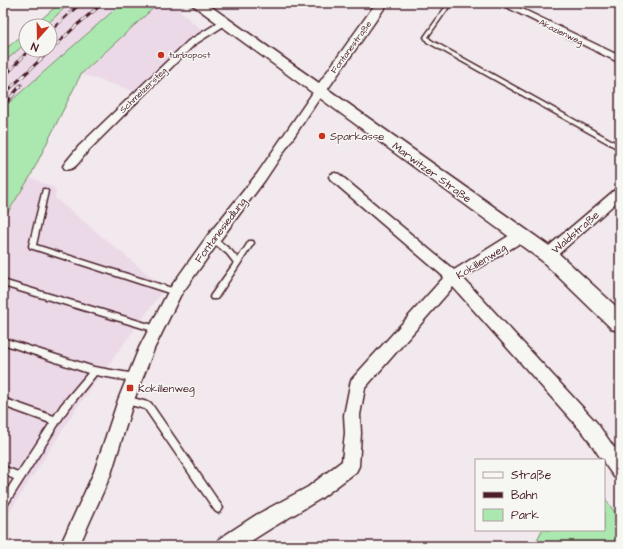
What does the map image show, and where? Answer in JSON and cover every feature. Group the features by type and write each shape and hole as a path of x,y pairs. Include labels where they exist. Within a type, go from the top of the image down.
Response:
{"main road":[{"name":"Marwitzer Straße","path":"197,3 548,255 620,322"}],"street":[{"name":"Fontanestraße","path":"320,90 382,3"},
{"name":"Akazienweg","path":"510,4 620,60"},
{"name":"Schmelzersteg","path":"69,166 89,143 191,44 224,22"},
{"name":"Fontanesiedlung","path":"69,546 102,474 126,400 135,378 156,329 175,292 213,239 261,177 320,90"},
{"path":"335,177 453,277 591,429 615,452 620,471"},
{"name":"Waldstraße","path":"548,255 620,192"},
{"name":"Kokillenweg","path":"226,546 263,522 314,493 350,466 353,433 352,415 357,385 453,277 520,236"}],"lane":[{"path":"450,3 426,37 429,41 620,148"},
{"path":"45,191 32,246 175,292"},
{"path":"213,239 229,252 238,263"},
{"path":"214,297 251,243"},
{"path":"3,283 156,329"},
{"path":"3,341 94,371 135,378"},
{"path":"3,504 64,408 94,371"},
{"path":"126,400 148,406 218,508"},
{"path":"3,402 56,421"},
{"path":"3,470 20,477"}],"shaded area":[{"path":"70,3 122,3 3,108 3,63 18,50 18,58 58,58 58,18 54,18"},
{"path":"159,3 170,3 202,30 136,92 81,74"},
{"path":"30,177 56,189 55,198 165,288 78,406 3,522 3,220"}],"green space":[{"path":"56,3 70,3 54,18 42,18 59,4"},
{"path":"122,3 159,3 81,74 30,177 3,220 3,108"},
{"path":"18,39 18,50 3,63 3,51"},
{"path":"605,498 620,520 620,546 534,546 542,531 605,531"}],"railway":[{"path":"58,24 81,3"},
{"path":"3,95 77,25 103,3"},
{"path":"3,78 22,58"},
{"path":"3,107 21,85"}],"place":[{"name":"turbopost","path":"161,55"},
{"name":"Sparkasse","path":"322,136"},
{"name":"Kokillenweg","path":"130,388"}]}
